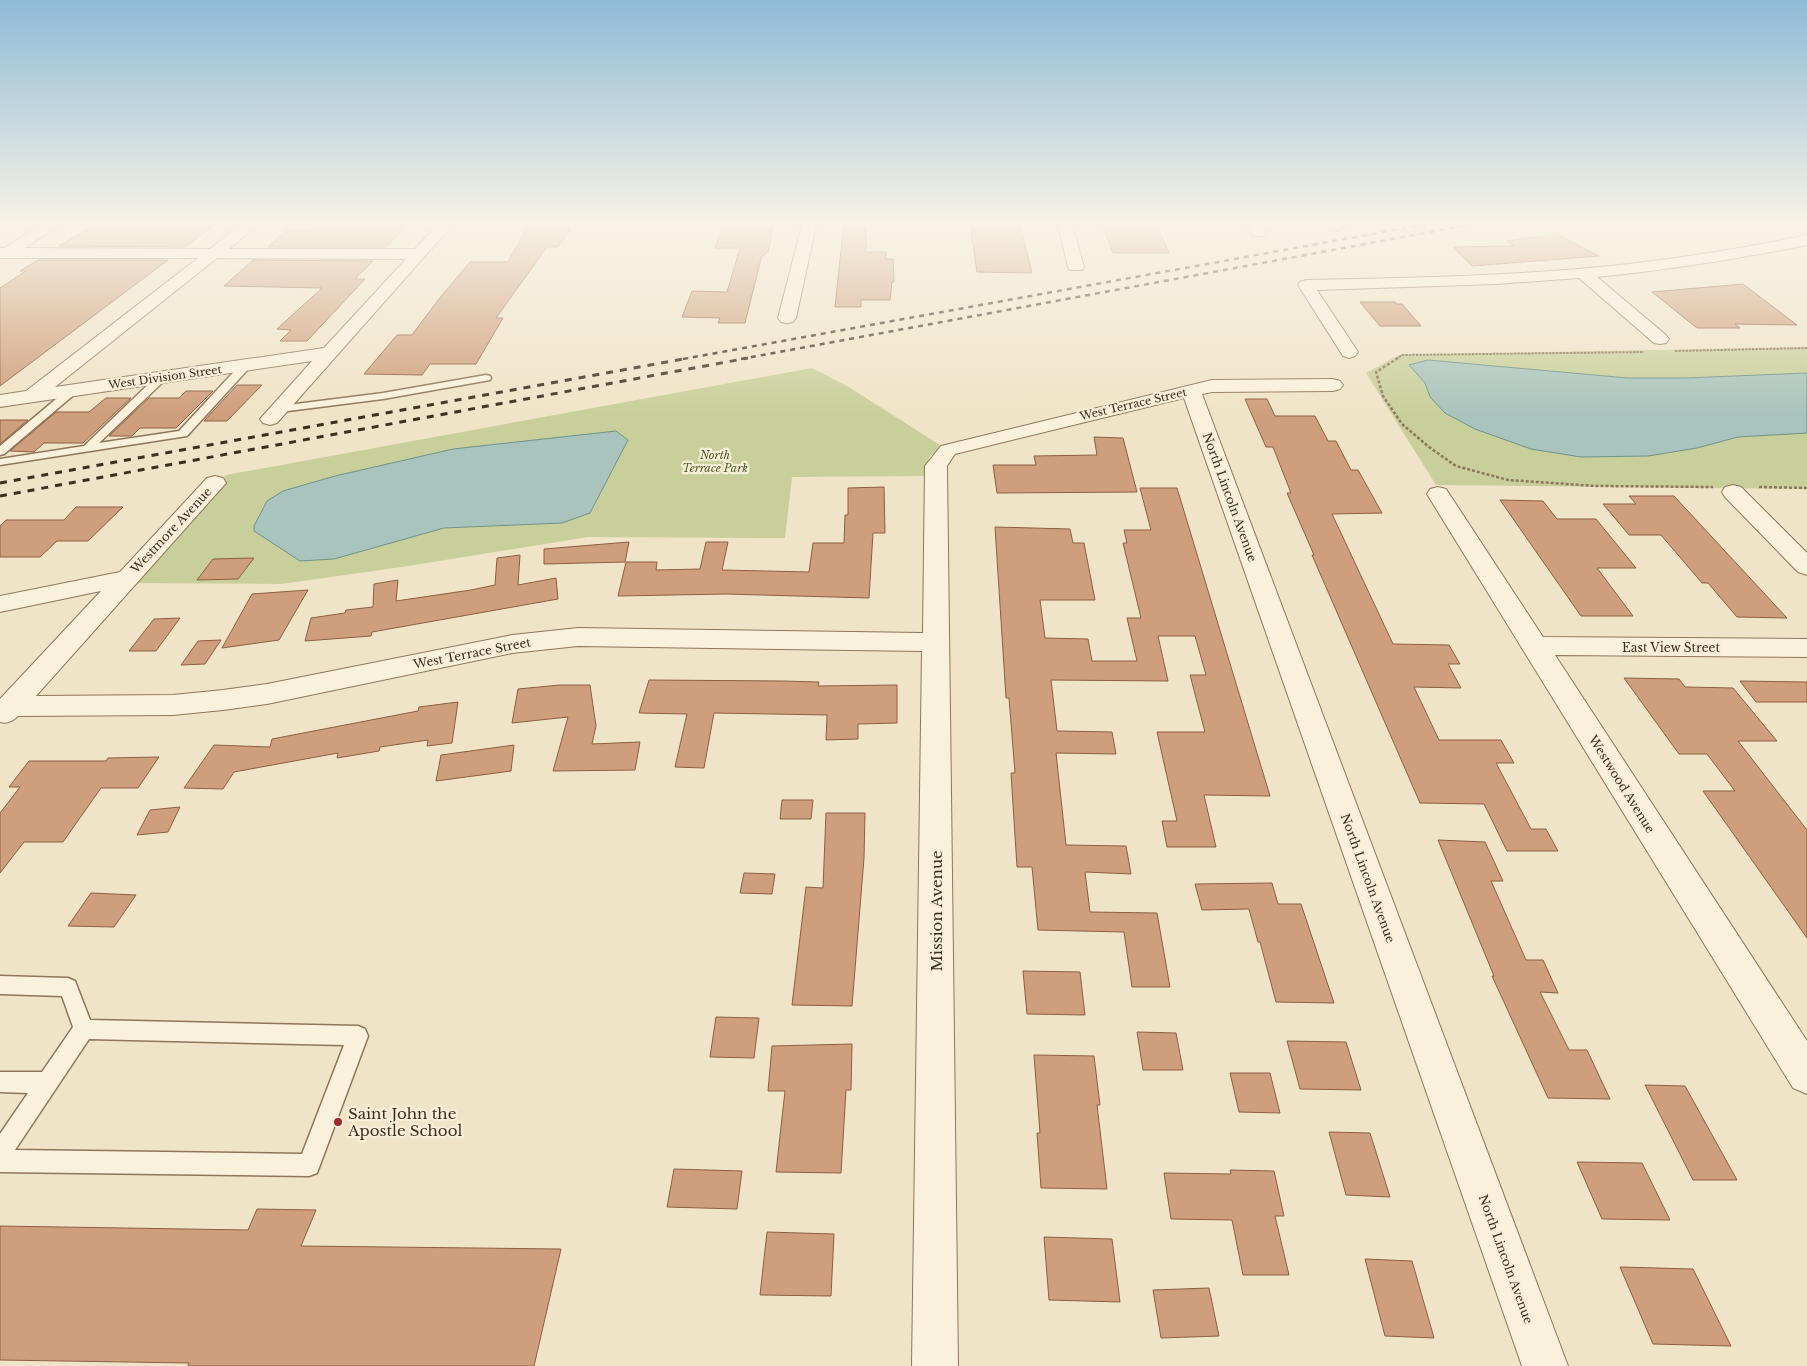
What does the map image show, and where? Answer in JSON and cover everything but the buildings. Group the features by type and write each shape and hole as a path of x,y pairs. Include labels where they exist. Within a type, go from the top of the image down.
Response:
{"street":[{"path":"30,397 174,285"},
{"path":"275,414 392,285"},
{"path":"787,318 795,285"},
{"path":"1323,285 1306,285 1348,352"},
{"path":"1596,285 1664,345"},
{"name":"West Division Street","path":"0,401 329,353"},
{"name":"West Terrace Street","path":"941,458 948,450 975,442 1212,386 1333,385"},
{"name":"North Lincoln Avenue","path":"1192,390 1545,1366"},
{"name":"Mission Avenue","path":"935,1366 936,466 941,458"},
{"name":"Westmore Avenue","path":"6,712 215,482"},
{"path":"1727,490 1807,567"},
{"name":"Westwood Avenue","path":"1438,494 1807,1075"},
{"path":"0,604 127,578"},
{"name":"West Terrace Street","path":"6,712 172,705 223,700 267,694 512,644 578,637 936,642"},
{"name":"East View Street","path":"1535,646 1807,648"}],"lane":[{"path":"0,462 183,434 246,365"},
{"path":"87,449 161,378"},
{"path":"275,414 486,378"},
{"path":"0,452 72,391"},
{"path":"0,985 68,987 84,1028"},
{"path":"0,1153 84,1028"},
{"path":"0,1161 309,1165 358,1036 84,1028"},
{"path":"0,1082 47,1083"}],"path":[{"path":"1664,345 1807,348"},
{"path":"1647,352 1402,355 1376,372 1383,396 1402,424 1429,447 1456,466 1508,480 1596,486 1727,490"},
{"path":"1759,488 1807,488"}],"green space":[{"path":"1807,347 1807,489 1436,485 1366,373 1399,355"},
{"name":"North Terrace Park","path":"812,368 847,386 943,447 929,457 927,476 792,477 785,538 588,537 402,567 281,584 128,583 226,475"}],"water":[{"path":"1428,360 1628,378 1685,378 1807,373 1807,433 1738,437 1697,448 1648,456 1581,457 1531,449 1475,429 1445,413 1430,397 1425,383 1409,365"},
{"path":"616,431 628,440 590,513 562,523 444,528 334,559 300,561 254,531 254,526 267,501 283,491 335,476 453,449"}],"railway":[{"path":"683,359 1092,285"},
{"path":"741,359 1144,285"},
{"path":"0,483 689,358"},
{"path":"0,496 748,358"}],"place":[{"name":"Saint John the Apostle School","path":"338,1122"}]}
